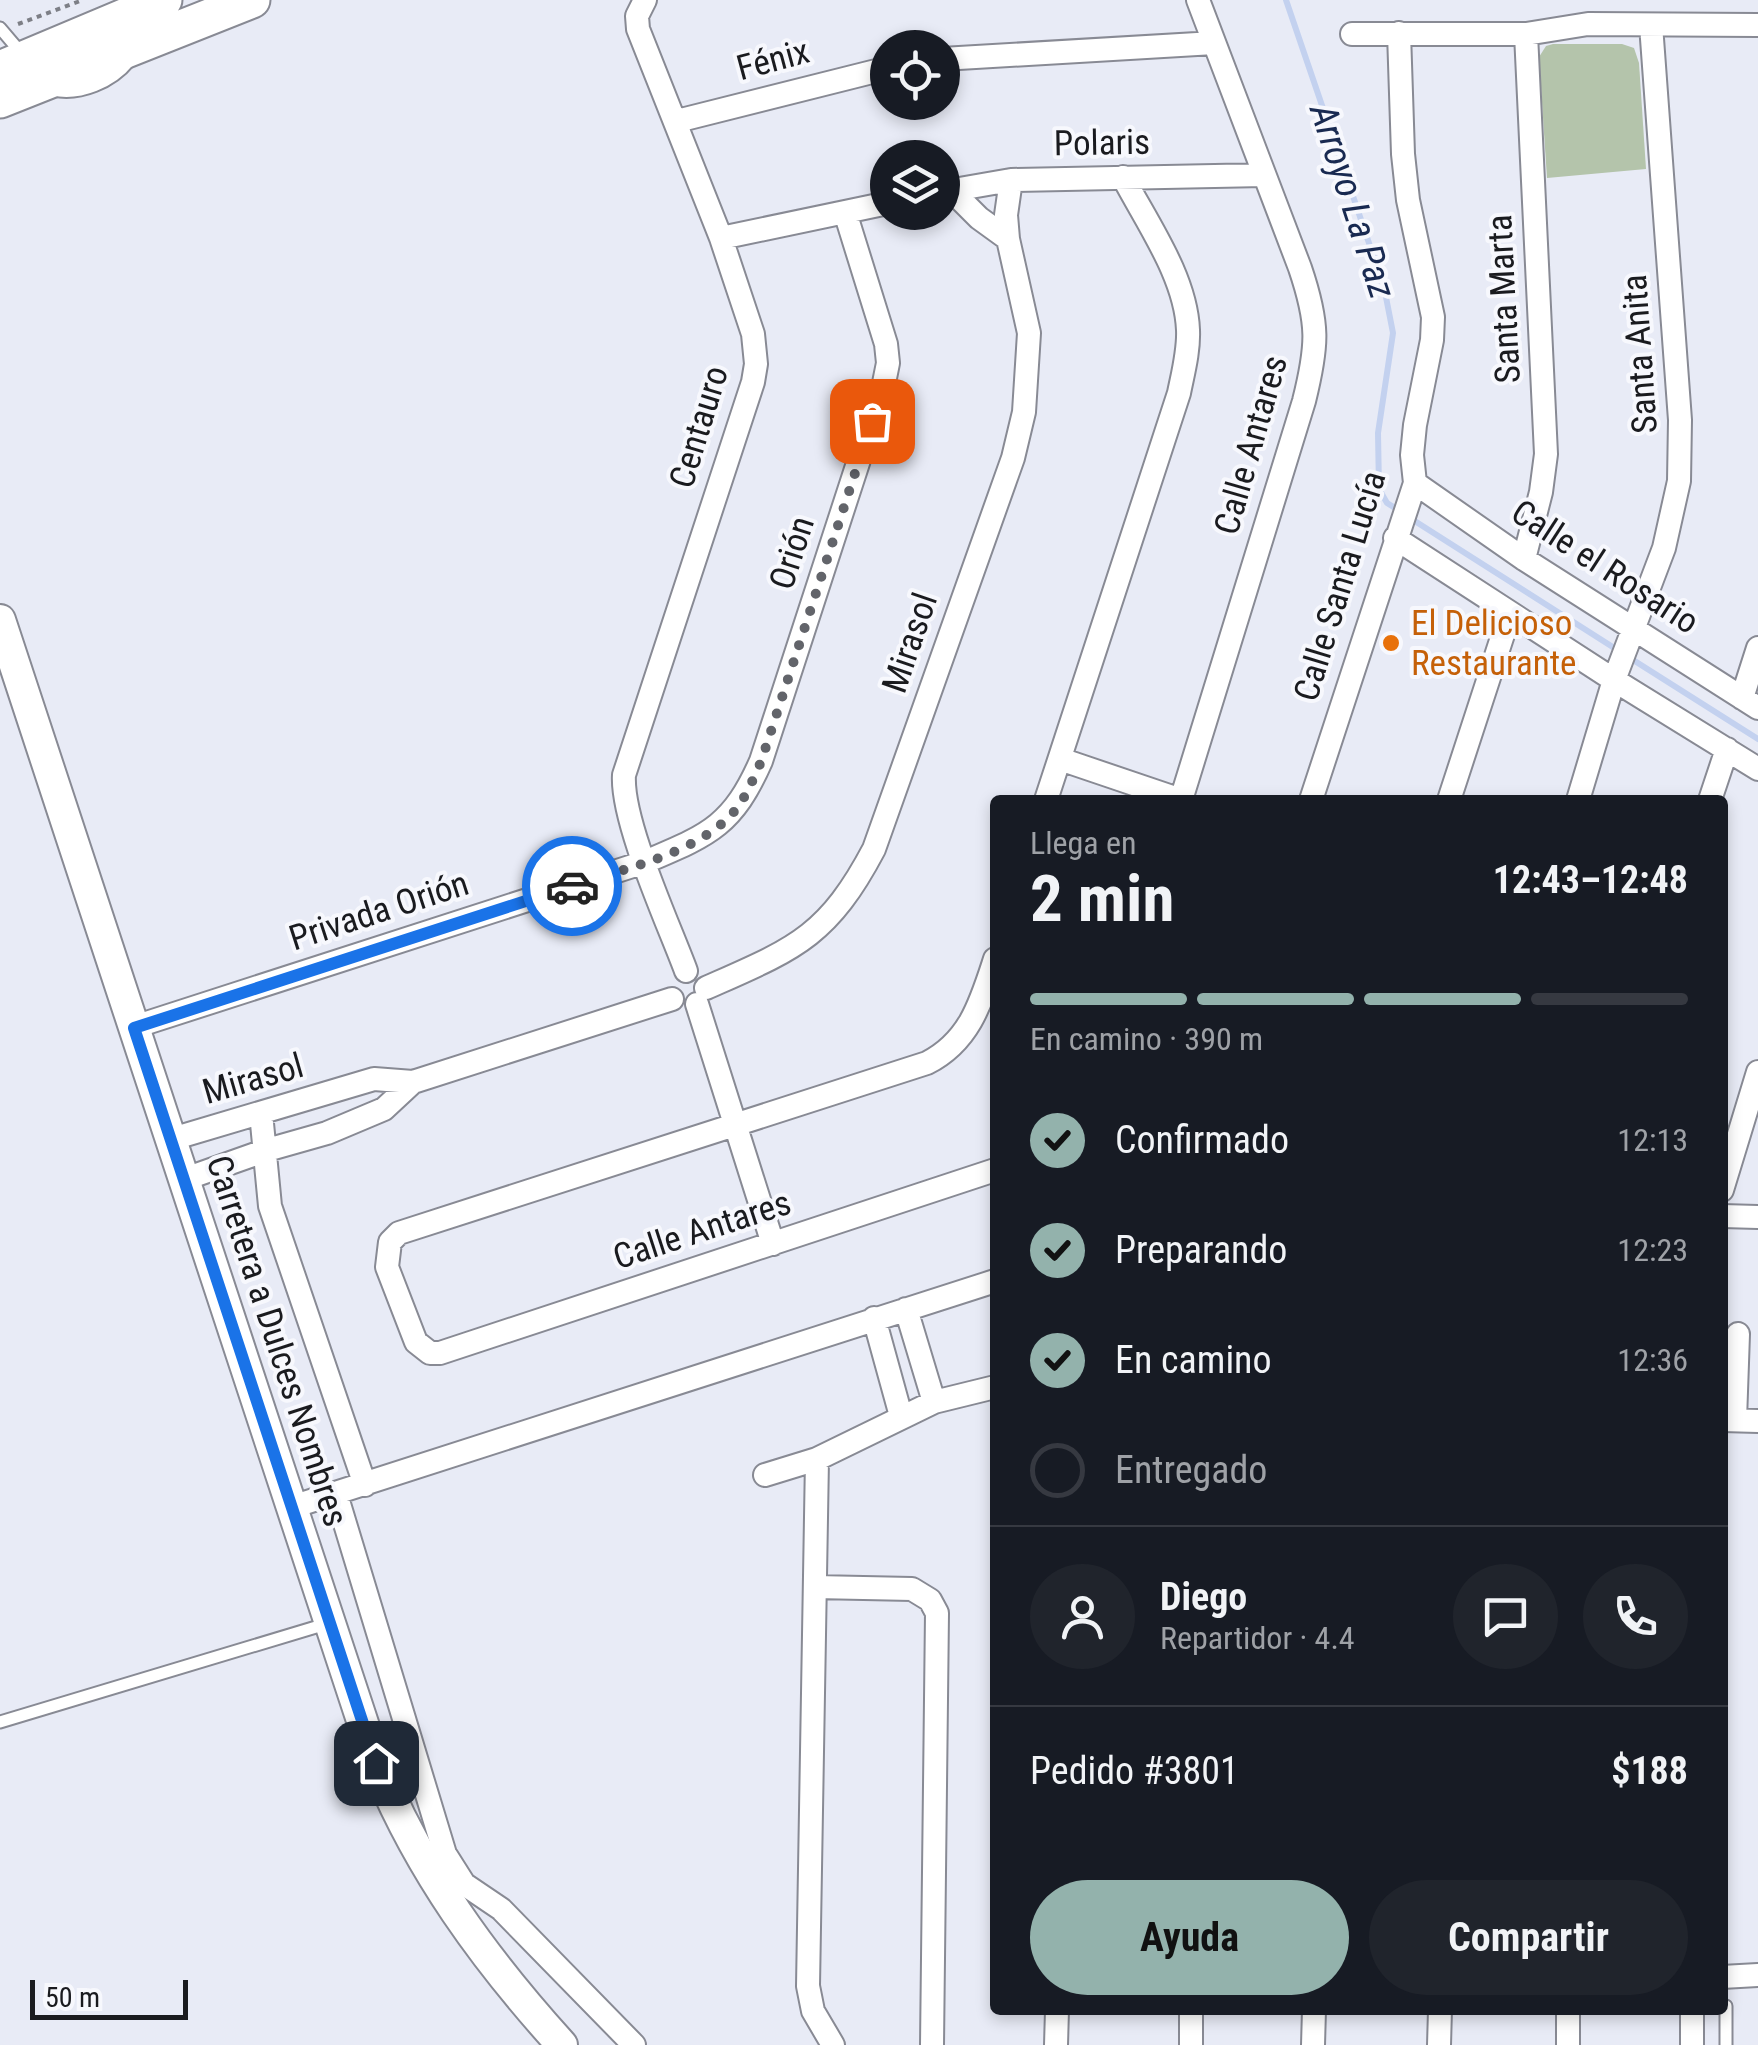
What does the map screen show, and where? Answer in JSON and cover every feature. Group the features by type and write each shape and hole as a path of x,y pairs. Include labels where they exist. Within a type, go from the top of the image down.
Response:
{"main road":[{"path":"10,51 110,0"},
{"path":"10,51 164,0"},
{"path":"10,51 146,42 252,0"},
{"path":"0,100 10,51"},
{"name":"Carretera a Dulces Nombres","path":"0,620 394,1809 462,1925 562,2045"}],"street":[{"name":"Calle Antares","path":"1183,795 1304,401 1317,336 1313,306 1198,0"},
{"path":"1588,0 1588,24"},
{"name":"Santa Anita","path":"1580,795 1631,631 1664,548 1681,461 1640,25 1627,0"},
{"name":"Centauro","path":"641,8 638,28 721,238 753,334 756,364 627,762 624,787 645,862 686,971"},
{"path":"1352,34 1526,34 1588,24 1758,25"},
{"name":"Calle Santa Lucía","path":"1312,795 1414,486 1415,425 1432,340 1434,318 1408,200 1398,33"},
{"name":"Santa Marta","path":"1524,559 1546,454 1526,34"},
{"path":"960,59 1214,43"},
{"name":"Fénix","path":"677,122 870,73"},
{"name":"Polaris","path":"960,189 1011,180 1264,175"},
{"path":"1048,795 1186,361 1188,331 1184,305 1167,261 1124,177"},
{"name":"Mirasol","path":"701,996 787,952 823,925 853,889 874,849 1013,458 1024,412 1030,333 1008,239 1006,215 1011,180"},
{"path":"960,202 1008,239"},
{"path":"721,238 870,207"},
{"name":"Orión","path":"645,862 704,837 730,817 747,793 761,762 884,384 886,344 845,212"},
{"name":"Calle el Rosario","path":"1414,486 1631,631 1750,703"},
{"path":"1396,534 1510,613 1616,675 1758,768"},
{"path":"1451,795 1510,613"},
{"path":"1750,703 1758,648"},
{"path":"1712,795 1727,749"},
{"path":"1060,759 1166,795"},
{"name":"Privada Orión","path":"134,1028 645,862"},
{"path":"701,996 688,1007 672,999 672,981 686,971 696,973 734,1125 773,1244"},
{"path":"734,1125 910,1070 940,1056 958,1042 972,1022 990,973"},
{"name":"Mirasol","path":"172,1139 374,1079 413,1082 672,999"},
{"path":"1728,1170 1758,1072"},
{"name":"Mirasol","path":"185,1180 384,1109 413,1082"},
{"path":"261,1113 270,1206 365,1485"},
{"name":"Calle Antares","path":"734,1125 399,1233 390,1242 387,1267 416,1342 430,1353 440,1353 990,1172"},
{"path":"1728,1216 1758,1217"},
{"path":"292,1507 990,1283"},
{"path":"906,1308 934,1402"},
{"path":"874,1318 901,1416"},
{"path":"1738,1421 1740,1333"},
{"path":"766,1476 817,1458 934,1402 990,1388"},
{"path":"817,1458 808,1986 813,2012 833,2045"},
{"path":"336,1494 445,1854 464,1884 501,1909 634,2045"},
{"path":"815,1587 912,1589 930,1600 937,1614 932,2045"},
{"path":"1728,1977 1758,1975"},
{"path":"1056,2045 1057,2015"},
{"path":"1191,2015 1191,2045"},
{"path":"1313,2045 1314,2015"},
{"path":"1440,2015 1440,2045"},
{"path":"1568,2015 1568,2045"},
{"path":"1692,2015 1692,2045"}],"lane":[{"path":"0,1722 330,1623"},
{"path":"1726,2015 1726,2045"}],"path":[{"path":"10,51 83,0"}],"green space":[{"path":"1622,44 1634,48 1639,63 1646,169 1547,178 1539,57 1546,46"}],"waterway":[{"name":"Arroyo La Paz","path":"1286,0 1384,287 1393,333 1378,433 1379,489 1387,503 1400,511"},
{"name":"Arroyo La Paz","path":"1410,518 1619,651"},
{"name":"Arroyo La Paz","path":"1630,658 1758,739"}],"way so far":[{"path":"572,886 704,837 730,817 747,793 761,762 872,421"}],"place":[{"name":"El Delicioso Restaurante","path":"1391,643"}],"route":[{"path":"376,1763 134,1028 572,886"}]}
